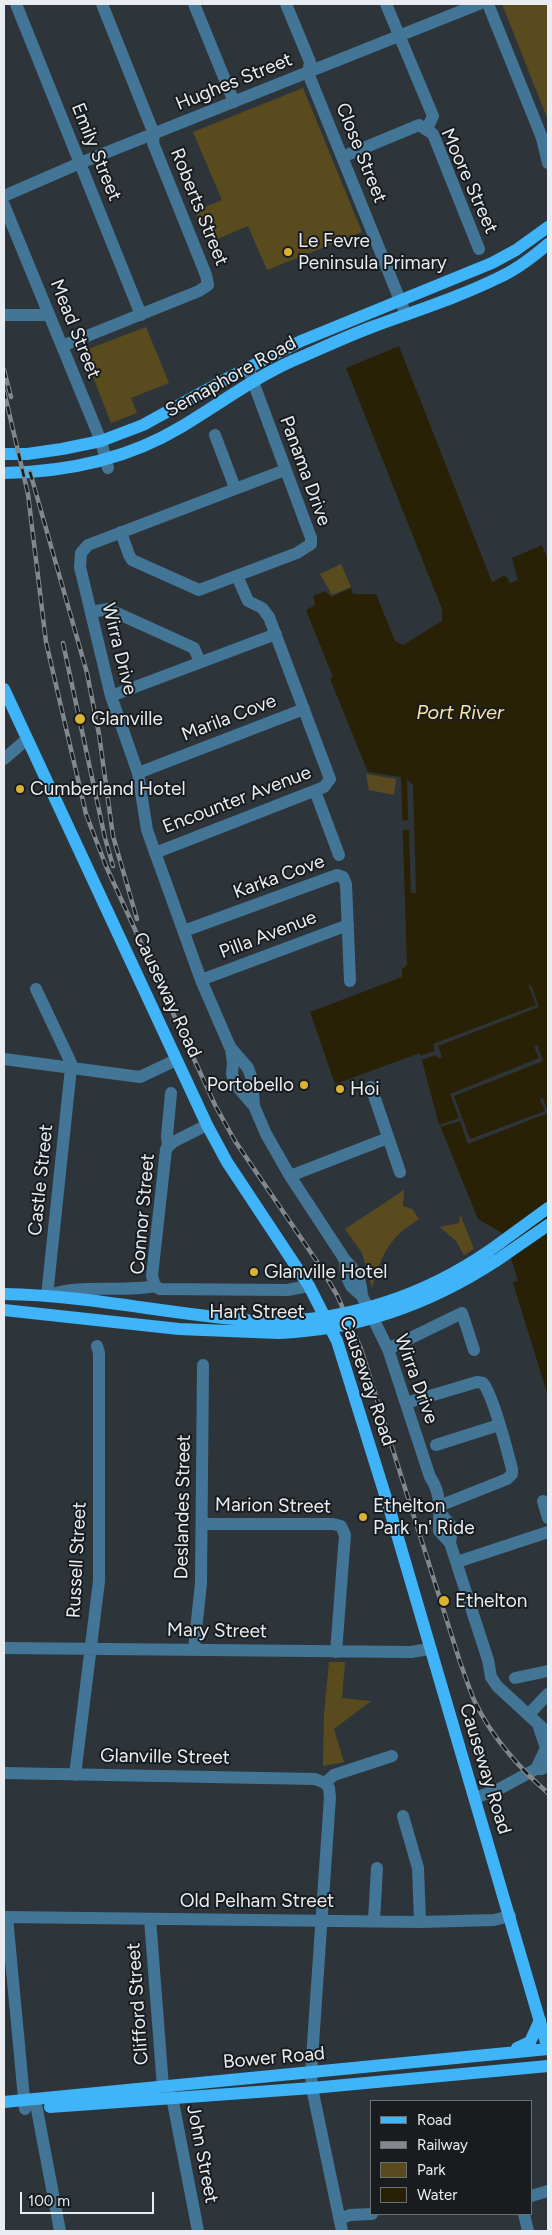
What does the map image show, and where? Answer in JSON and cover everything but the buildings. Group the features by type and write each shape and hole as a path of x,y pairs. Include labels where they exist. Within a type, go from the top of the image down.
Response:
{"main road":[{"name":"Semaphore Road","path":"4,454 44,452 101,441 150,421 301,341 492,262 516,250 548,227"},
{"name":"Semaphore Road","path":"4,473 64,469 107,463 180,428 253,382 298,359 503,276 526,262 548,244"},
{"name":"Causeway Road","path":"4,689 207,1125 226,1162 309,1286 337,1341 391,1514 429,1649 532,1990 544,2018"},
{"path":"492,1256 548,1208"},
{"path":"492,1256 548,1225"},
{"name":"Hart Street","path":"4,1310 179,1329 276,1327 342,1315 381,1304 426,1287 469,1265 492,1256"},
{"name":"Hart Street","path":"4,1294 47,1296 276,1327"},
{"path":"544,2018 548,2049"},
{"path":"497,2053 523,2046 530,2042 544,2018"},
{"name":"Bower Road","path":"4,2110 30,2104 168,2092 311,2073 548,2049"},
{"name":"Bower Road","path":"168,2092 312,2088 548,2066"},
{"name":"Bower Road","path":"4,2102 30,2104"}],"street":[{"name":"Emily Street","path":"16,4 141,315"},
{"name":"Roberts Street","path":"102,4 154,134 153,143 206,275 208,285 199,291 141,315"},
{"path":"194,4 234,102"},
{"name":"Close Street","path":"286,4 310,62 308,73 406,315"},
{"path":"386,4 432,116 427,129"},
{"name":"Hughes Street","path":"4,196 80,163 479,4"},
{"path":"488,4 545,143 548,163"},
{"name":"Moore Street","path":"342,157 419,125 427,129 432,134 479,249"},
{"name":"Mead Street","path":"4,205 49,315 67,344 107,463"},
{"path":"4,315 49,315"},
{"path":"67,344 141,315"},
{"name":"Panama Drive","path":"121,532 128,555 132,560 199,590 297,552 311,544 311,538 248,368"},
{"path":"215,435 235,488"},
{"name":"Wirra Drive","path":"285,470 88,545 81,553 80,567 111,696 138,773 147,830 201,980 230,1047 233,1063 232,1074 236,1085 254,1106 266,1134 290,1176 345,1260 346,1275 351,1286 362,1296 388,1349 430,1477 430,1487 434,1501 439,1508 439,1531 450,1543 457,1562 488,1660 491,1677 497,1686 529,1714 545,1737 536,1769"},
{"path":"237,576 248,601 262,608 269,617 304,709"},
{"path":"91,612 108,609 194,648 200,662"},
{"path":"111,696 276,634"},
{"name":"Marila Cove","path":"138,773 304,709"},
{"name":"Encounter Avenue","path":"155,853 324,787 330,779 304,709"},
{"path":"4,759 27,740"},
{"path":"315,791 340,855"},
{"name":"Karka Cove","path":"184,931 337,875 343,877 346,884 350,981"},
{"name":"Pilla Avenue","path":"201,980 348,925"},
{"path":"36,989 71,1063 71,1068"},
{"path":"4,1059 140,1077 176,1060"},
{"name":"Castle Street","path":"47,1296 71,1068"},
{"path":"371,1087 400,1172"},
{"name":"Connor Street","path":"155,1286 152,1276 165,1154 168,1146 167,1136 171,1093"},
{"name":"Connor Street","path":"168,1146 207,1125"},
{"path":"290,1176 388,1138"},
{"name":"Hart Street","path":"47,1296 61,1290 139,1289 155,1286 160,1289 287,1290 309,1286"},
{"path":"388,1349 462,1313 474,1350"},
{"name":"Russell Street","path":"75,1775 99,1581 98,1346"},
{"name":"Deslandes Street","path":"194,1649 201,1583 203,1365"},
{"path":"406,1403 477,1382 483,1383 487,1388 499,1425 512,1474 507,1479 439,1508"},
{"path":"436,1445 499,1425"},
{"path":"542,1501 548,1518"},
{"name":"Marion Street","path":"202,1524 332,1524 343,1528 345,1535 336,1652"},
{"path":"457,1562 548,1532"},
{"name":"Mary Street","path":"4,1648 336,1652 411,1652 429,1649"},
{"path":"515,1678 548,1671"},
{"path":"529,1714 548,1694"},
{"path":"341,2225 312,2088 311,2073 312,2032 330,1797 329,1788 325,1783 334,1775 392,1756"},
{"path":"475,1798 505,1787 536,1769 542,1769 548,1764"},
{"name":"Glanville Street","path":"4,1773 315,1779 325,1783"},
{"path":"403,1816 418,1868 420,1922"},
{"path":"374,1921 377,1868"},
{"name":"Old Pelham Street","path":"5,1917 420,1922 494,1920 510,1916"},
{"path":"5,1917 30,2104 60,2231"},
{"name":"Clifford Street","path":"150,1919 168,2092"},
{"name":"John Street","path":"168,2092 198,2231"},
{"path":"532,2196 548,2191"},
{"path":"341,2225 350,2215 370,2214"},
{"path":"524,2215 528,2231"}],"green space":[{"path":"502,4 548,4 548,120"},
{"path":"303,88 362,232 267,270 248,226 210,242 195,211 222,200 193,132"},
{"path":"146,327 169,383 131,398 137,413 111,423 83,351"},
{"path":"341,564 351,587 332,595 320,574"},
{"path":"366,774 396,779 394,795 369,790"},
{"path":"404,1190 403,1206 412,1209 419,1219 393,1240 379,1265 372,1288 362,1253 345,1229"},
{"path":"460,1214 474,1249 464,1255 456,1241 440,1227 459,1223"},
{"path":"329,1662 345,1662 342,1698 371,1701 334,1729 344,1762 323,1766 324,1714"}],"water":[{"name":"Port River","path":"399,346 492,582 505,575 510,583 518,580 512,558 542,545 548,560 548,1396 513,1283 518,1280 502,1233 478,1219 438,1121 420,1053 335,1084 310,1012 402,977 402,969 407,965 401,777 368,772 330,679 333,677 306,610 315,605 313,596 325,591 331,597 351,588 353,594 376,594 395,641 403,645 442,621 442,609 346,368"}],"pier":[{"path":"407,779 413,785 416,893 411,893 409,830 400,830 400,821 408,820"},
{"path":"531,985 539,1007 438,1046 442,1057 438,1058 436,1055 421,1060 420,1056 435,1051 433,1044 536,1005 529,986"},
{"path":"537,1045 543,1061 454,1096 470,1139 545,1111 540,1099 543,1098 548,1113 468,1144 460,1121 440,1127 439,1125 459,1118 450,1094 539,1058 534,1046"}],"railway":[{"path":"4,370 11,397"},
{"path":"4,391 28,494 46,642 86,814 106,866 215,1105 235,1141 316,1260 337,1295 361,1349 460,1662 475,1702 498,1740 527,1773 548,1793"},
{"path":"30,472 87,673 99,734 113,836 137,919"},
{"path":"63,643 105,838 113,866"}],"place":[{"name":"Le Fevre Peninsula Primary","path":"288,252"},
{"name":"Glanville","path":"80,719"},
{"name":"Cumberland Hotel","path":"20,789"},
{"name":"Portobello","path":"304,1085"},
{"name":"Hoi","path":"340,1089"},
{"name":"Glanville Hotel","path":"254,1272"},
{"name":"Ethelton Park 'n' Ride","path":"363,1517"},
{"name":"Ethelton","path":"444,1601"}]}
